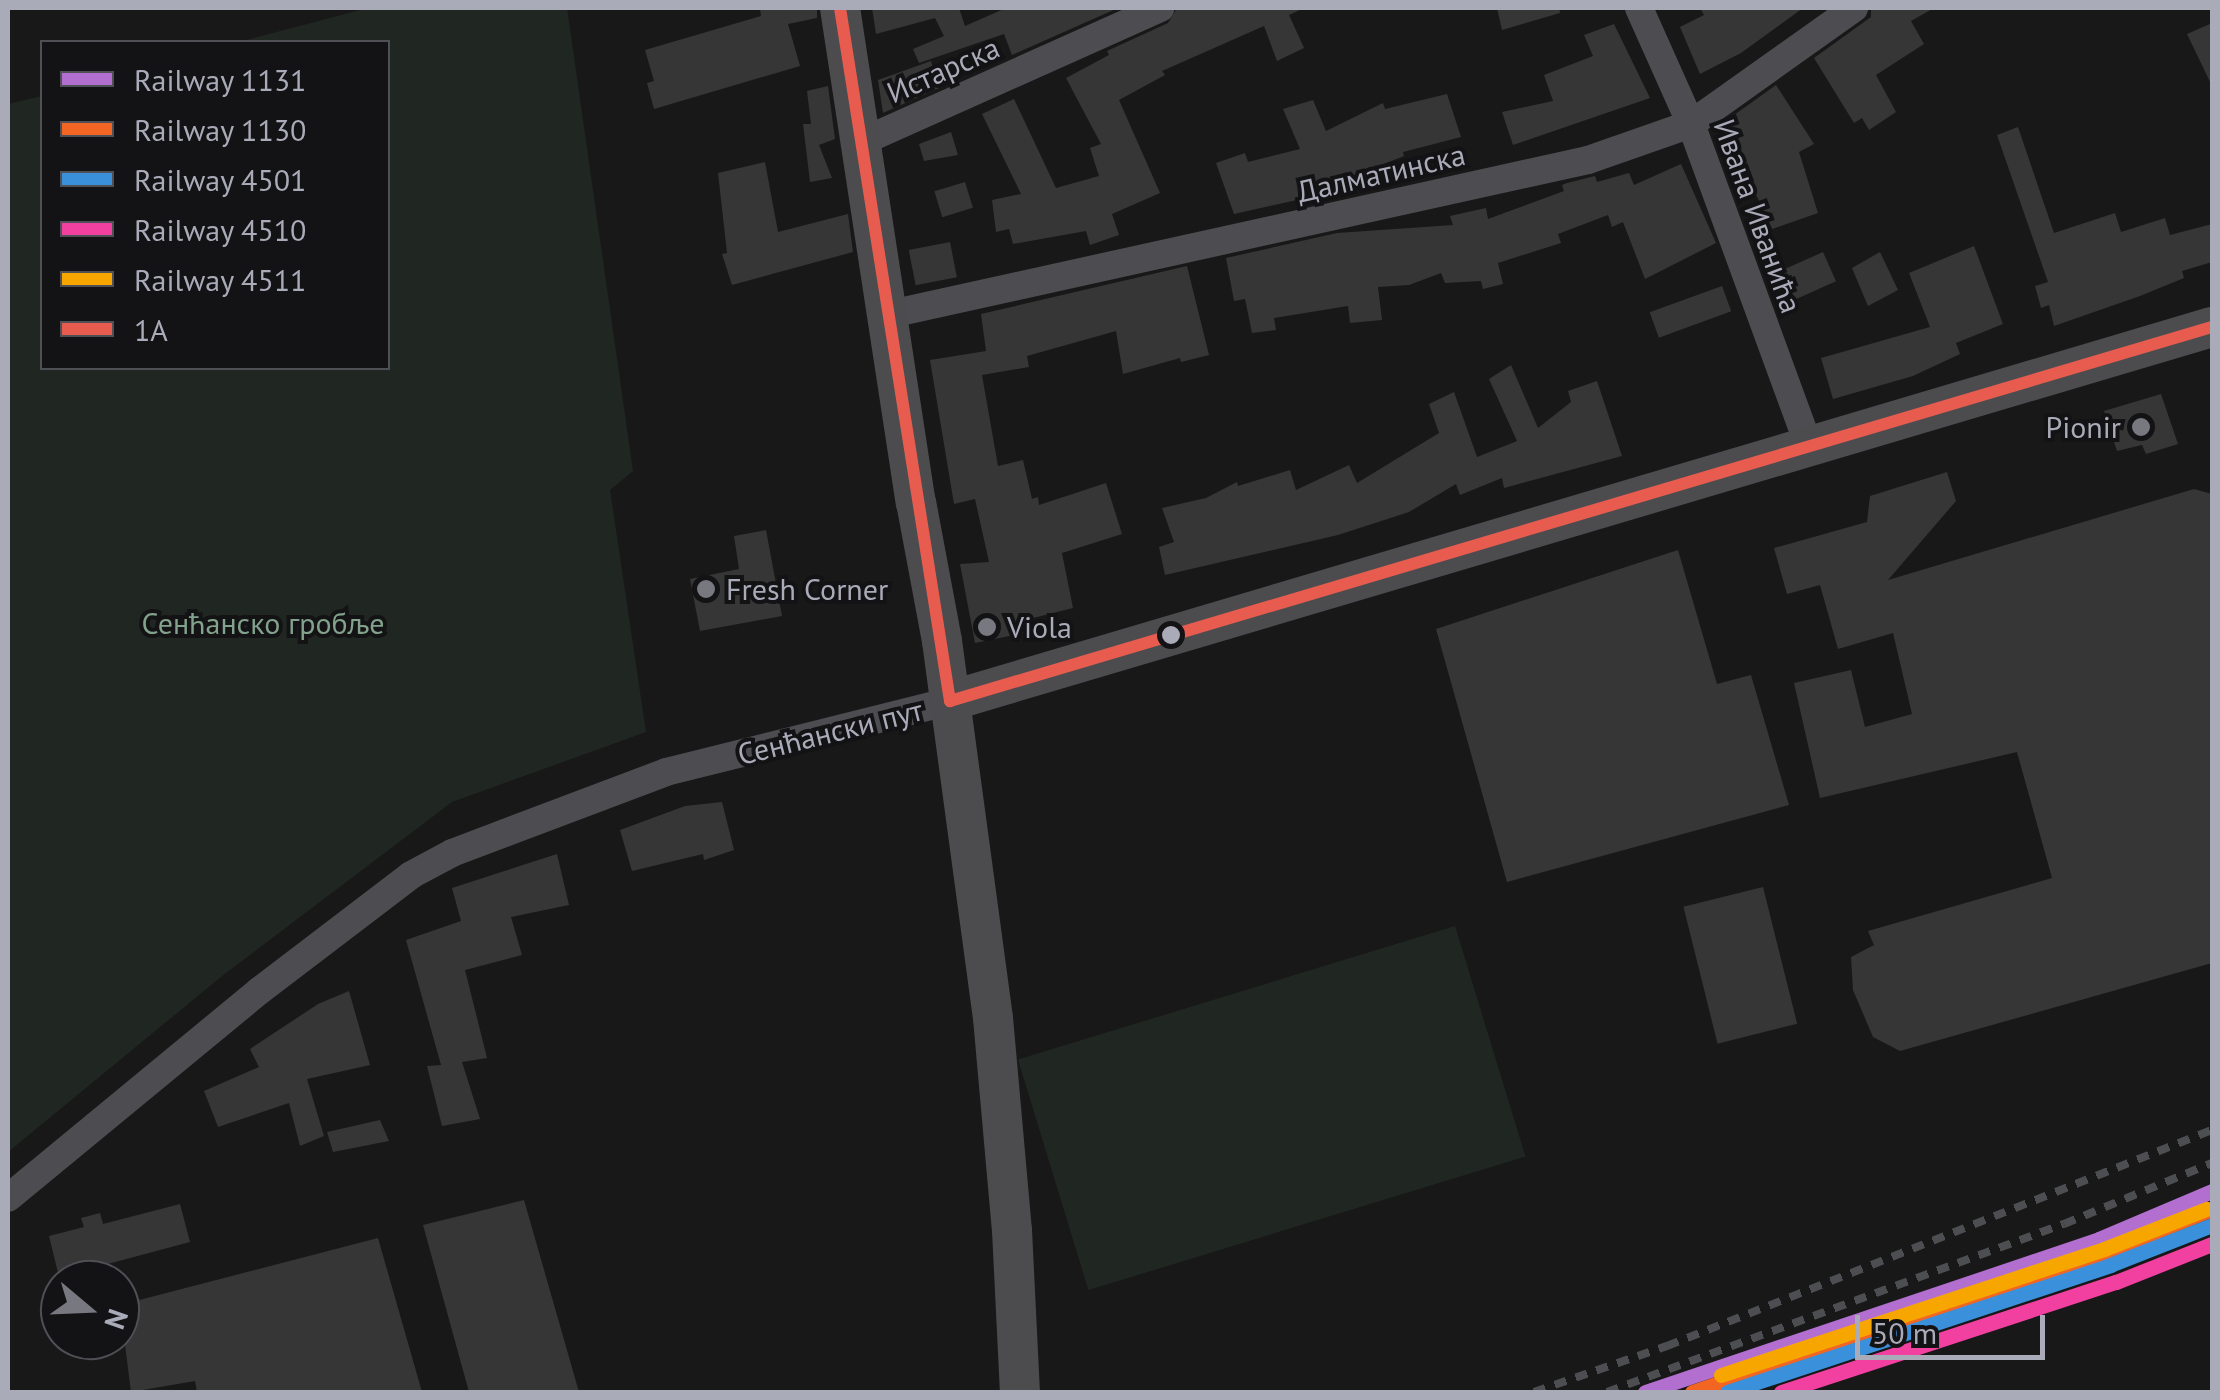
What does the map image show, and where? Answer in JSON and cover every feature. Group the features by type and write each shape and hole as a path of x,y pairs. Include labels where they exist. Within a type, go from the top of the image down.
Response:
{"main road":[{"path":"840,8 950,702 993,1018 1012,1230 1020,1392"},
{"name":"Сенћански пут","path":"950,702 2212,327"}],"street":[{"name":"Истарска","path":"862,142 1160,8"},
{"name":"Ивана Иванића","path":"1639,8 1691,124 1810,449"},
{"name":"Далматинска","path":"886,316 1588,160 1691,124 1854,8"},
{"name":"Сенћански пут","path":"8,1198 259,992 410,875 452,854 666,772 950,702"}],"green space":[{"name":"Сенћанско гробље","path":"368,8 567,8 633,471 610,490 646,732 452,802 222,976 8,1152 8,104 40,96 40,370 390,370 390,40 247,40"},
{"path":"1455,926 1525,1156 1088,1290 1018,1060"}],"building":[{"path":"760,8 817,8 817,18 788,24 800,66 654,109 647,83 654,81 645,50 761,16"},
{"path":"872,8 959,8 965,26 1006,8 1118,8 1012,55 1004,34 919,63 913,49 944,36 935,18 876,34"},
{"path":"1177,8 1304,8 1289,15 1304,48 1277,61 1264,26 1162,71 1165,75 1119,100 1160,193 1112,214 1119,235 1090,245 1086,231 1013,244 1009,229 996,232 992,200 1021,194 982,114 1014,99 1056,188 1099,176 1090,148 1101,144 1066,78 1109,55 1107,51 1168,23"},
{"path":"1497,8 1559,8 1560,13 1502,30"},
{"path":"1700,8 1803,8 1741,53 1700,74 1680,27 1704,15"},
{"path":"1871,8 1934,8 1911,21 1924,44 1876,75 1896,112 1869,130 1862,118 1854,123 1814,58 1871,17"},
{"path":"2212,23 2212,86 2187,34"},
{"path":"1614,24 1650,98 1513,145 1502,112 1553,101 1544,75 1593,56 1584,35"},
{"path":"931,61 939,88 883,113 878,80"},
{"path":"1776,85 1814,144 1799,152 1818,213 1772,229 1723,123"},
{"path":"828,86 835,139 819,145 832,178 810,182 803,124 811,124 807,91"},
{"path":"1447,94 1461,137 1403,152 1404,156 1346,179 1350,188 1234,214 1216,163 1245,153 1248,162 1300,149 1283,109 1313,100 1326,131 1383,103 1385,109"},
{"path":"2018,127 2054,233 2115,213 2121,232 2165,218 2170,235 2212,224 2212,262 2182,271 2184,278 2140,296 2054,326 2049,305 2041,308 2035,286 2048,282 1997,135"},
{"path":"951,132 958,155 924,161 919,144"},
{"path":"765,162 778,232 848,214 853,252 732,285 722,254 727,253 718,173"},
{"path":"1681,164 1716,243 1645,279 1623,222 1612,227 1608,215 1558,234 1561,243 1498,263 1503,284 1483,289 1481,281 1445,283 1441,273 1409,285 1378,287 1382,320 1350,323 1348,306 1274,318 1276,330 1252,333 1245,299 1234,301 1226,258 1337,233 1453,225 1450,216 1486,208 1488,219 1564,191 1562,185 1567,183 1595,176 1597,182 1629,173 1634,185"},
{"path":"965,182 973,208 942,217 934,191"},
{"path":"950,242 957,277 916,285 909,250"},
{"path":"1974,246 2003,324 1956,343 1960,354 1913,376 1833,399 1821,358 1930,327 1909,273"},
{"path":"1823,252 1836,281 1791,301 1778,272"},
{"path":"1880,252 1898,290 1868,306 1852,268"},
{"path":"1187,266 1209,355 1181,362 1180,358 1123,374 1116,331 1027,356 1029,367 982,375 998,466 1023,460 1032,499 1038,497 1039,505 1106,483 1122,534 1062,553 1073,608 1029,619 1034,631 975,643 960,564 989,562 975,499 954,504 930,360 986,351 981,314"},
{"path":"1722,286 1731,311 1659,338 1650,312"},
{"path":"1511,365 1538,428 1571,402 1568,391 1597,381 1622,456 1504,488 1502,478 1460,495 1456,484 1409,512 1338,535 1165,575 1159,547 1174,542 1162,508 1206,498 1237,482 1238,486 1290,470 1296,490 1349,465 1357,483 1439,433 1429,404 1454,392 1477,457 1517,441 1489,379"},
{"name":"Pionir","path":"2161,394 2178,444 2146,454 2142,445 2117,451 2104,411"},
{"path":"1947,472 1956,501 1888,580 2194,489 2212,494 2212,963 1900,1051 1873,1037 1853,990 1851,957 1874,945 1868,931 2052,878 2017,752 1820,798 1794,683 1851,670 1865,727 1912,714 1893,633 1838,649 1820,585 1787,594 1774,548 1867,522 1870,496"},
{"path":"766,530 782,616 700,631 690,579 739,569 734,536"},
{"path":"1678,550 1717,684 1751,675 1789,805 1507,882 1436,629"},
{"path":"722,802 734,850 704,860 703,854 632,871 620,830 685,806"},
{"path":"557,854 569,905 511,917 522,955 465,970 487,1058 462,1062 480,1119 442,1126 427,1066 441,1065 406,940 461,921 452,888"},
{"path":"1763,887 1797,1024 1718,1044 1683,907"},
{"path":"349,991 370,1065 307,1079 324,1136 300,1146 289,1103 218,1127 204,1091 259,1067 250,1049 318,1004"},
{"path":"380,1120 389,1141 333,1152 327,1132"},
{"path":"524,1200 579,1392 469,1392 423,1225"},
{"path":"180,1204 190,1242 123,1260 55,1260 49,1236 84,1227 81,1218 100,1213 103,1224"},
{"path":"378,1238 422,1392 197,1392 195,1381 131,1392 127,1360 140,1360 140,1300"}],"railway":[{"path":"1534,1392 1667,1346 2212,1130"},
{"path":"1607,1392 2064,1224 2212,1163"}],"rail line":[{"name":"1131","path":"1645,1392 2099,1239 2212,1191"},
{"name":"4511","path":"1721,1375 2104,1249 2206,1209"},
{"name":"1130","path":"1692,1392 2103,1253 2212,1209"},
{"name":"4501","path":"1727,1392 2110,1265 2212,1225"},
{"name":"4510","path":"1781,1392 2116,1282 2212,1244"}],"transit line":[{"name":"1A","path":"840,8 950,701"},
{"name":"1A","path":"950,701 2212,327"}],"place":[{"name":"Pionir","path":"2141,427"},
{"name":"Fresh Corner","path":"706,589"},
{"name":"Viola","path":"987,627"}]}
